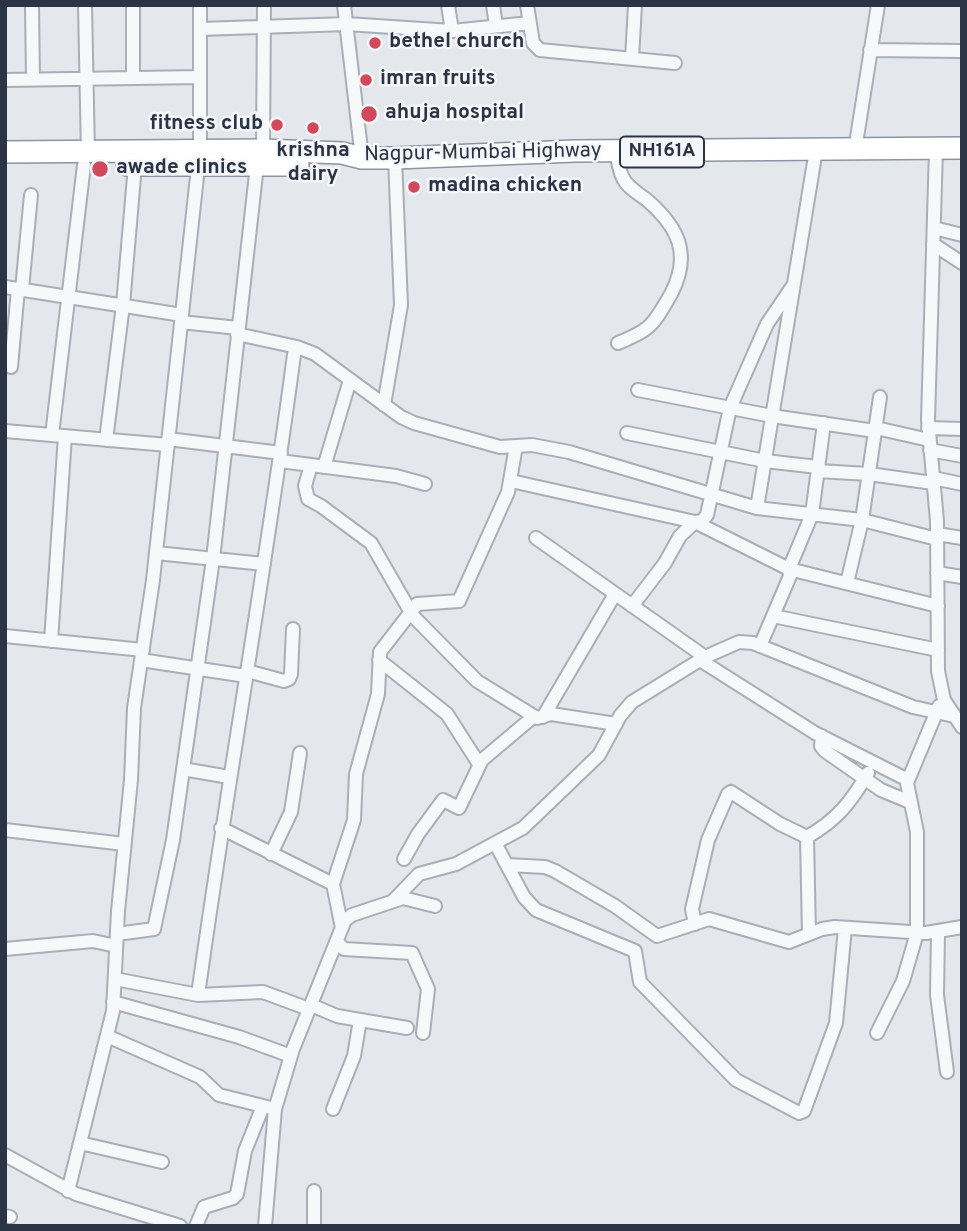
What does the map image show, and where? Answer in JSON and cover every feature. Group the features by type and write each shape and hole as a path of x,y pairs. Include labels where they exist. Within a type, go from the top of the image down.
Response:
{"highway":[{"name":"Nagpur-Mumbai Highway","path":"362,158 575,151 962,148"},
{"name":"NH161A","path":"5,152 135,165 199,158"},
{"name":"NH161A","path":"5,163 260,157 341,164 362,158"}],"street":[{"path":"32,5 33,79"},
{"path":"51,640 68,296 87,161 85,5"},
{"path":"133,5 133,78"},
{"path":"68,1191 113,1002 131,780 134,708 156,553 199,158 200,5"},
{"path":"5,949 116,940 154,929 173,840 213,559 237,331 260,157 264,5"},
{"path":"344,5 362,158"},
{"path":"448,5 453,31"},
{"path":"493,5 496,26"},
{"path":"527,5 533,43 540,50 675,62"},
{"path":"632,59 635,5"},
{"path":"855,150 878,5"},
{"path":"200,29 347,24 453,31 530,23"},
{"path":"870,50 961,51"},
{"path":"5,80 200,77"},
{"path":"936,149 929,439 937,536 939,671 943,694 958,721"},
{"path":"757,508 816,150"},
{"path":"616,152 623,178 666,218 676,234 682,253 673,289 653,324 644,332 618,343"},
{"path":"384,405 401,305 395,158"},
{"path":"106,440 123,305 135,165"},
{"path":"11,368 15,288 31,195"},
{"path":"934,228 962,235"},
{"path":"933,244 962,263"},
{"path":"632,606 665,563 680,536 695,522 705,519 730,408 767,324 794,284"},
{"path":"15,288 123,305 295,347 315,354 384,405 414,423 500,447 536,445 569,452 757,508 862,520 937,536 962,538"},
{"path":"198,995 295,347"},
{"path":"350,380 318,466 305,486 308,499 371,543 415,619 477,681 538,717 551,714 615,724"},
{"path":"638,390 772,416 929,439 962,456"},
{"path":"847,583 862,520 880,397"},
{"path":"760,646 812,514 824,423"},
{"path":"929,439 961,428"},
{"path":"5,431 224,446 318,466 396,476 425,484"},
{"path":"628,433 765,461 962,484"},
{"path":"342,928 332,884 354,820 356,774 377,698 382,648 417,604 459,601 509,492 516,446"},
{"path":"511,481 695,522 789,569 938,606"},
{"path":"536,538 702,659 822,736 908,780"},
{"path":"156,553 264,564"},
{"path":"937,573 962,577"},
{"path":"404,859 418,834 443,800 458,808 486,755 538,717 615,594"},
{"path":"773,616 938,650"},
{"path":"5,636 51,640 142,655 196,668 246,673 284,681 289,679 291,674 293,629"},
{"path":"394,900 419,874 456,864 523,828 599,755 623,710 632,702 702,659 739,642 748,641 958,721"},
{"path":"379,660 450,717 459,736 479,764"},
{"path":"877,1033 903,981 916,933 917,832 908,780 943,694"},
{"path":"822,736 821,746 825,751 884,792 910,802"},
{"path":"271,854 291,812 300,752"},
{"path":"807,837 829,825 847,806 874,763"},
{"path":"183,769 229,777"},
{"path":"695,924 692,909 708,840 728,794 734,792 780,824 807,837"},
{"path":"221,828 332,884"},
{"path":"5,831 124,844"},
{"path":"807,837 809,934"},
{"path":"495,843 524,897 536,910 635,951 640,982 736,1080 799,1113 804,1111 835,1029 845,928"},
{"path":"507,865 545,867 555,871 615,906 653,935 661,936 711,920 785,942 822,929 916,933 962,928"},
{"path":"196,1226 204,1207 233,1198 237,1194 245,1151 269,1107 345,920 394,900 408,898 435,906"},
{"path":"939,932 937,995 947,1072"},
{"path":"337,942 344,949 412,953 428,989 423,1033"},
{"path":"114,979 198,995 263,992 333,1015 407,1028"},
{"path":"113,1002 239,1037 291,1056"},
{"path":"333,1109 354,1056 360,1020"},
{"path":"107,1036 200,1077 216,1094 269,1107"},
{"path":"265,1226 269,1107"},
{"path":"80,1143 162,1162"},
{"path":"5,1156 68,1191 180,1226"},
{"path":"314,1191 314,1226"}],"place":[{"name":"bethel church","path":"375,43"},
{"name":"imran fruits","path":"366,80"},
{"name":"ahuja hospital","path":"369,114"},
{"name":"fitness club","path":"277,125"},
{"name":"krishna dairy","path":"313,128"},
{"name":"awade clinics","path":"100,169"},
{"name":"madina chicken","path":"414,187"}]}
